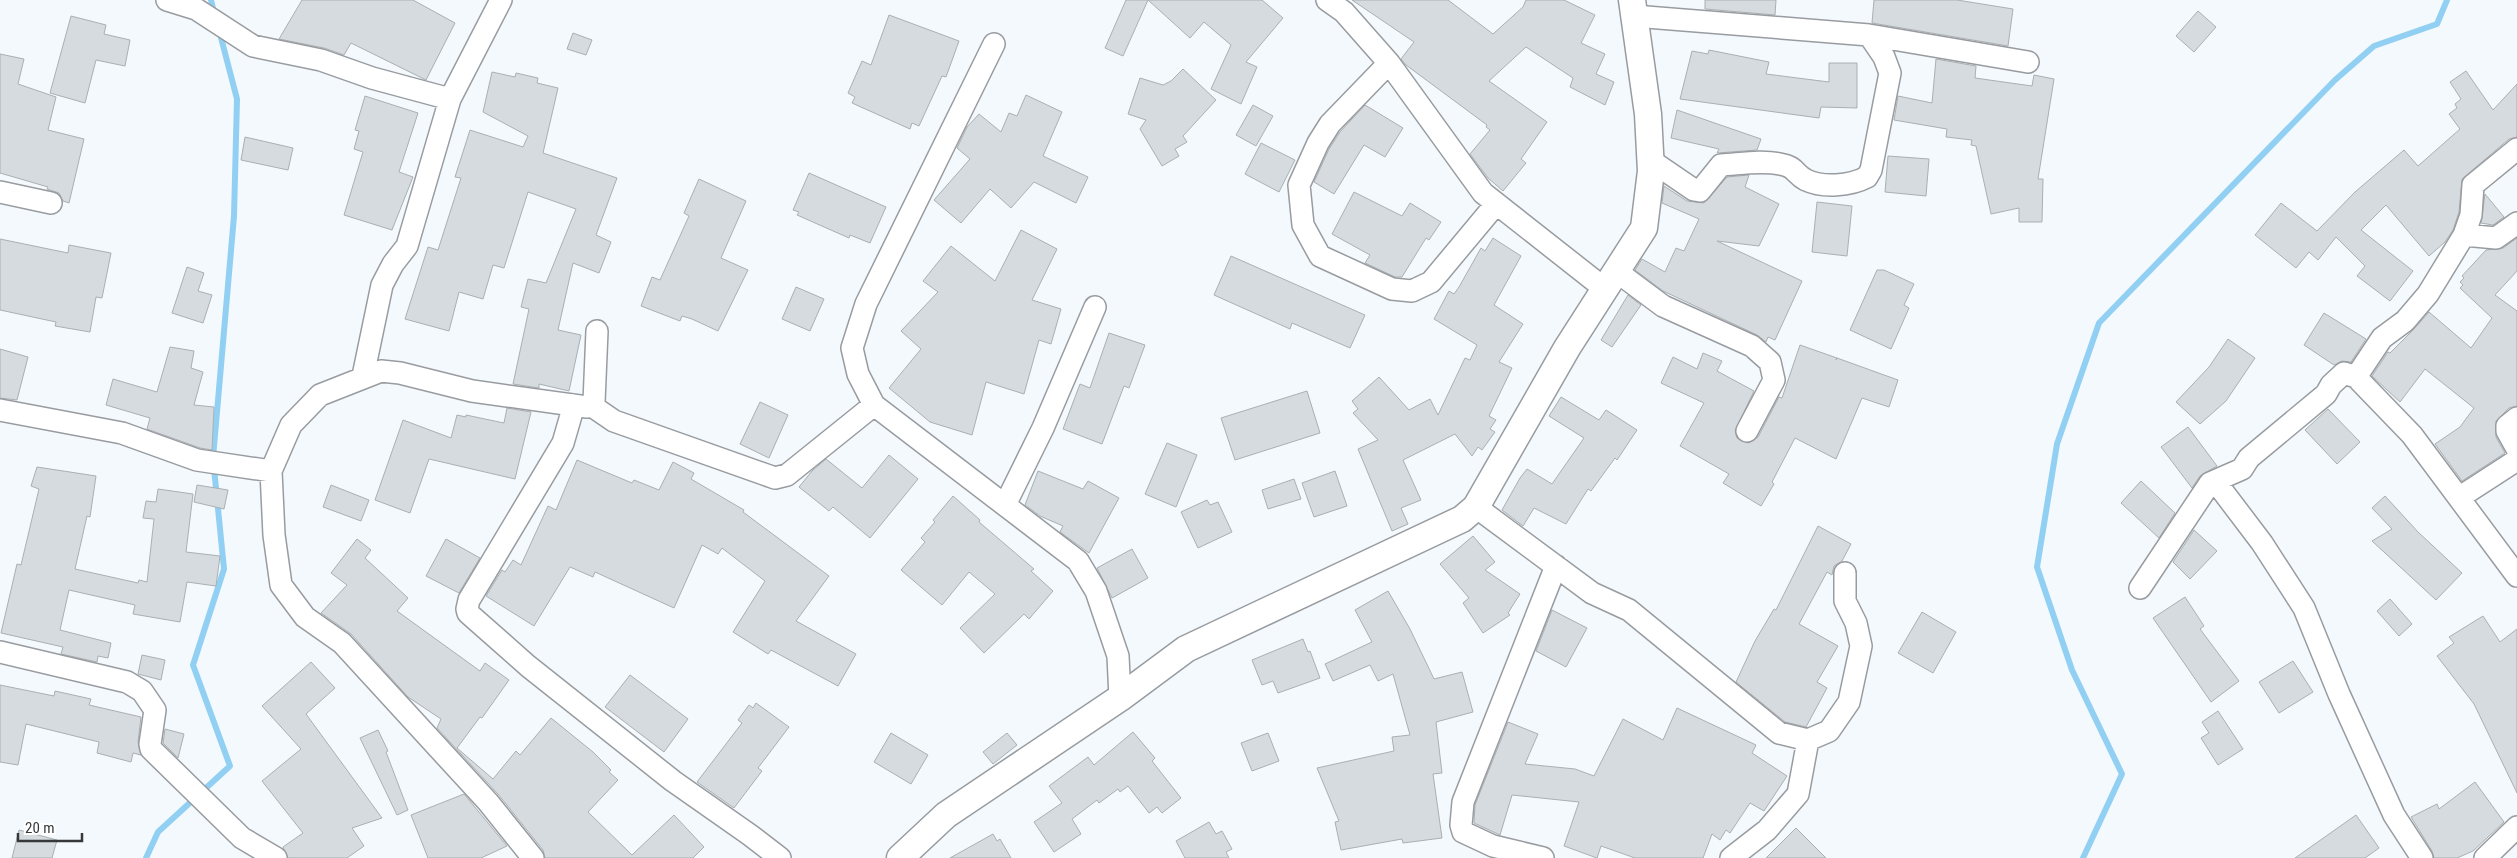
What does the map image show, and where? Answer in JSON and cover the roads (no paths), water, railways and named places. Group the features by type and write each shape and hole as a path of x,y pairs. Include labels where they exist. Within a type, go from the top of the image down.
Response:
{"street":[{"path":"167,0 196,9 253,46 321,60 372,78 450,99"},
{"path":"363,376 382,285 392,264 407,246 450,99 501,0"},
{"path":"1328,0 1344,12 1389,63 1483,193 1496,204 1611,280 1663,306 1752,346 1770,362 1774,380 1747,432"},
{"path":"900,858 946,816 1120,698 1186,649 1462,519 1476,507 1567,348 1644,228 1650,160 1648,114 1633,8 1869,35 2028,62"},
{"path":"1650,160 1694,190 1700,191 1721,165 1777,163 1793,167 1805,179 1822,184 1838,185 1867,177 1871,170 1890,73 1884,57 1869,35"},
{"path":"994,44 866,304 852,348 858,374 874,405 1078,561 1096,591 1118,656 1120,698"},
{"path":"1389,63 1330,124 1318,143 1299,184 1303,225 1320,256 1392,289 1412,291 1431,282 1496,204"},
{"path":"2356,377 2382,338 2405,321 2428,294 2464,235 2471,215 2474,185 2517,149"},
{"path":"0,192 51,203"},
{"path":"2464,235 2496,238 2517,223"},
{"path":"1005,505 1043,428 1094,307"},
{"path":"597,332 594,402 583,406 563,443 469,600 468,613 551,684 674,781 780,858"},
{"path":"533,858 488,802 342,643 306,617 281,585 274,535 272,471 291,425 320,395 363,376 381,371 400,372 472,390 583,406 614,421 775,478 787,475 874,405"},
{"path":"2140,588 2210,483 2242,469 2249,458 2326,394 2331,385 2344,373 2356,377 2412,435 2517,576"},
{"path":"0,410 122,433 197,460 272,471"},
{"path":"2517,418 2507,426 2507,431 2517,449"},
{"path":"2460,497 2517,460"},
{"path":"2215,481 2262,543 2304,608 2339,694 2394,815 2422,858"},
{"path":"1476,507 1592,593 1629,610 1779,733 1808,740 1829,730 1849,702 1861,646 1856,623 1845,600 1845,573"},
{"path":"1543,858 1493,846 1463,832 1461,825 1463,802 1556,566"},
{"path":"0,652 127,682 142,691 155,710 150,744 151,749 242,838 276,858"},
{"path":"1731,858 1767,830 1798,794 1808,740"},
{"path":"2485,858 2517,826"}],"waterway":[{"path":"211,0 214,13"},
{"path":"2083,858 2122,774 2072,670 2037,567 2057,444 2099,323 2335,80 2374,46 2437,24 2447,0"},
{"path":"146,858 158,832 230,766 193,665 224,569 213,458 234,216 237,99 219,30"}]}
